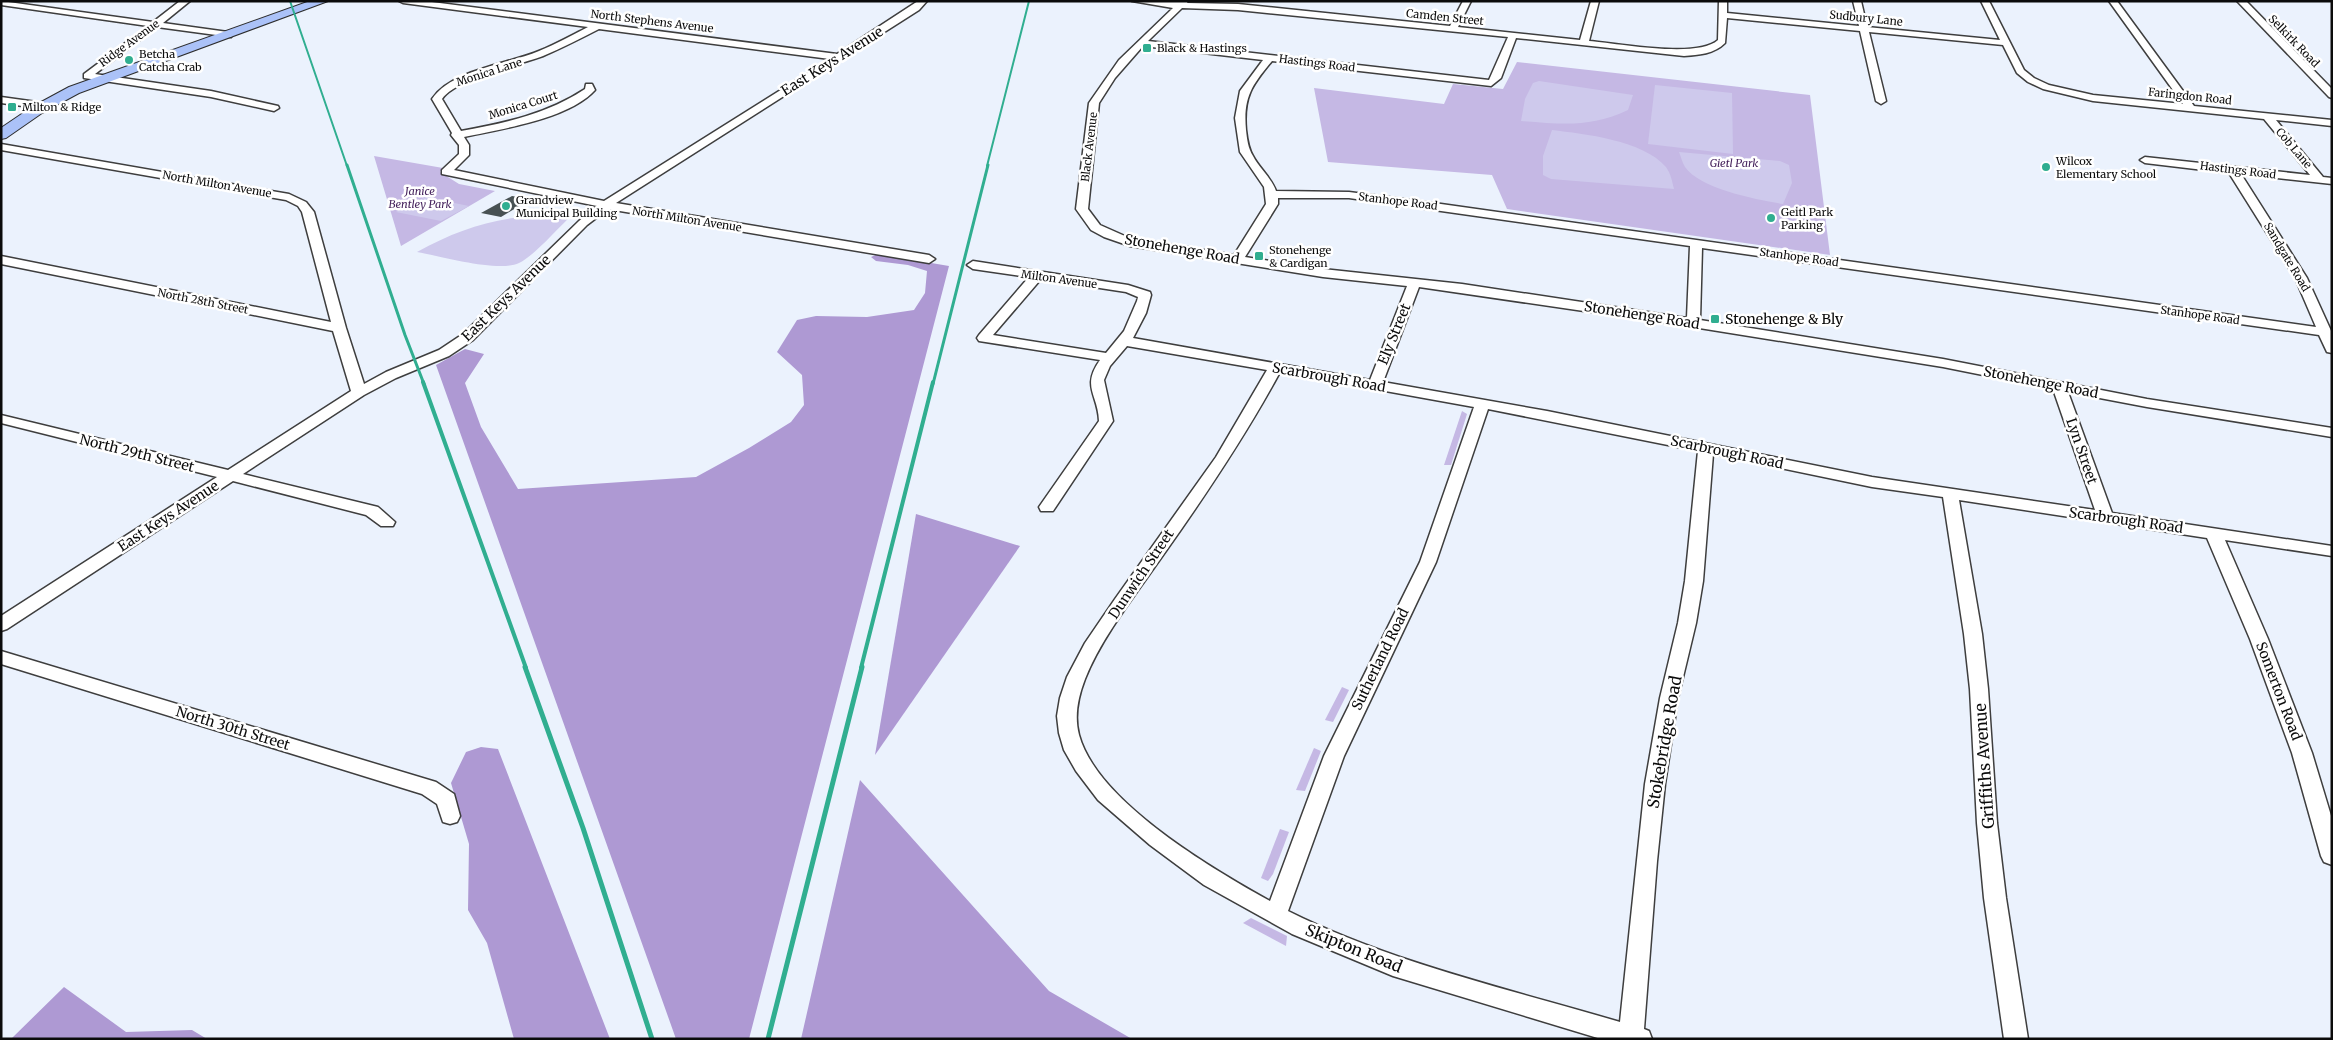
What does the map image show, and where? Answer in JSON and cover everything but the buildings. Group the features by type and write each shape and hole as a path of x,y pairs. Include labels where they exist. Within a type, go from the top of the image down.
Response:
{"street":[{"name":"Ridge Avenue","path":"103,79 87,76 186,1"},
{"path":"1,135 44,106 103,79 322,1"},
{"name":"North Stephens Avenue","path":"403,1 838,57"},
{"name":"East Keys Avenue","path":"1,625 359,392 392,375 444,353 468,337 583,223 606,205 916,8 923,1"},
{"name":"Camden Street","path":"1136,1 1238,7 1672,52 1710,52 1722,41 1723,15"},
{"path":"1454,29 1467,1"},
{"path":"1584,43 1595,1"},
{"path":"1723,1 1723,15"},
{"path":"1857,1 1881,101"},
{"path":"1985,1 2006,43"},
{"path":"2113,1 2191,108"},
{"name":"Selkirk Road","path":"2242,1 2332,95"},
{"path":"1,2 228,35"},
{"name":"Black Avenue","path":"1099,230 1090,223 1082,209 1094,103 1102,87 1182,3"},
{"name":"Sudbury Lane","path":"1723,15 2006,43"},
{"name":"Monica Lane","path":"446,172 464,155 464,145 456,135 437,99 443,90 471,76 542,54 598,26"},
{"name":"Hastings Road","path":"1143,43 1491,82 1496,78 1513,36"},
{"name":"Faringdon Road","path":"2006,43 2020,71 2044,88 2093,98 2332,123"},
{"path":"1237,260 1269,210 1273,194 1269,185 1245,154 1238,114 1244,93 1269,58"},
{"path":"103,79 211,94 274,108"},
{"name":"Monica Court","path":"456,135 510,124 547,113 574,102 590,90 589,86"},
{"path":"1,100 44,106"},
{"name":"Cob Lane","path":"2268,117 2320,180"},
{"name":"North Milton Avenue","path":"1,147 278,194 302,204 308,212 339,328"},
{"name":"Hastings Road","path":"2145,160 2332,181"},
{"name":"Sandgate Road","path":"2233,170 2301,278 2332,349"},
{"name":"North Milton Avenue","path":"446,172 606,205 929,259"},
{"name":"Stanhope Road","path":"1273,194 1349,195 2324,332"},
{"name":"Stonehenge Road","path":"1099,230 1130,242 1237,260 1323,273 1505,294 1693,323 1944,363 2147,403 2332,433"},
{"path":"1693,323 1696,243"},
{"name":"North 28th Street","path":"1,260 339,328"},
{"name":"Milton Avenue","path":"973,265 1128,289 1145,295 1144,303 1124,341"},
{"path":"1037,276 984,338 1110,358"},
{"name":"Ely Street","path":"1375,385 1414,283"},
{"path":"339,328 359,392"},
{"path":"1047,507 1106,421 1107,412 1096,381 1099,372 1124,341"},
{"name":"Scarbrough Road","path":"1124,341 1482,404 1872,482 2332,551"},
{"name":"Dunwich Street","path":"1102,791 1084,769 1073,747 1068,729 1066,712 1075,681 1097,641 1125,598 1222,460 1274,368"},
{"name":"Lyn Street","path":"2059,386 2105,517"},
{"name":"Sutherland Road","path":"1276,914 1334,756 1428,562 1482,404"},
{"name":"North 29th Street","path":"1,419 372,511 387,522"},
{"name":"Stokebridge Road","path":"1635,1037 1646,861 1655,784 1669,698 1687,623 1694,581 1706,448"},
{"name":"Griffiths Avenue","path":"1950,494 1980,689 1987,823 1994,888 2016,1039"},
{"name":"Somerton Road","path":"2213,532 2259,639 2302,753 2332,856"},
{"name":"North 30th Street","path":"1,658 429,788 447,800 450,816"},
{"name":"Skipton Road","path":"1102,791 1173,852 1228,890 1329,940 1397,967 1635,1037"}],"green space":[{"name":"Gietl Park","path":"1517,62 1810,95 1830,255 1507,209 1492,175 1328,162 1314,88 1444,104 1453,84 1503,89"},
{"path":"1539,81 1633,95 1628,110 1601,120 1563,124 1521,121 1525,99 1533,83"},
{"path":"1655,85 1732,93 1733,154 1648,144"},
{"path":"1552,130 1596,136 1643,150 1666,167 1674,189 1551,179 1543,175 1543,156"},
{"path":"1679,152 1780,161 1789,165 1792,183 1783,204 1759,200 1703,182 1692,175 1685,167"},
{"name":"Janice Bentley Park","path":"374,156 443,168 440,172 459,184 495,191 401,246"},
{"path":"425,197 469,206 441,221 396,212"},
{"path":"541,215 571,216 539,248 519,263 510,266 484,265 417,252 447,237 477,226 508,219"},
{"path":"1462,411 1467,414 1451,465 1444,465"},
{"path":"1342,687 1349,690 1333,722 1325,720"},
{"path":"1314,748 1321,751 1305,791 1296,790"},
{"path":"1280,829 1289,832 1273,874 1268,881 1261,878"},
{"path":"1251,918 1287,936 1286,946 1243,923"}],"shaded area":[{"path":"878,254 949,266 749,1039 676,1039 436,365 465,349 484,354 465,383 481,427 518,489 696,477 791,422 804,405 802,375 777,352 797,320 816,316 867,317 914,310 925,293 927,271 908,265 876,261 871,257"},
{"path":"916,514 1020,546 875,755"},
{"path":"481,747 498,749 610,1039 514,1039 487,943 468,910 469,844 451,783 466,752"},
{"path":"860,780 1049,991 1132,1039 801,1039"},
{"path":"64,987 126,1032 192,1030 207,1039 11,1039"}],"railway":[{"path":"290,1 347,166"},
{"path":"987,166 1029,1"},
{"path":"347,165 405,335 424,384"},
{"path":"933,384 988,165"},
{"path":"423,382 526,668"},
{"path":"861,668 933,382"},
{"path":"525,667 583,828 652,1039"},
{"path":"768,1039 862,667"}],"place":[{"name":"Black & Hastings","path":"1147,48"},
{"name":"Betcha Catcha Crab","path":"129,60"},
{"name":"Milton & Ridge","path":"12,107"},
{"name":"Wilcox Elementary School","path":"2046,167"},
{"name":"Grandview Municipal Building","path":"506,206"},
{"name":"Geitl Park Parking","path":"1771,218"},
{"name":"Stonehenge & Cardigan","path":"1259,256"},
{"name":"Stonehenge & Bly","path":"1715,319"}]}
